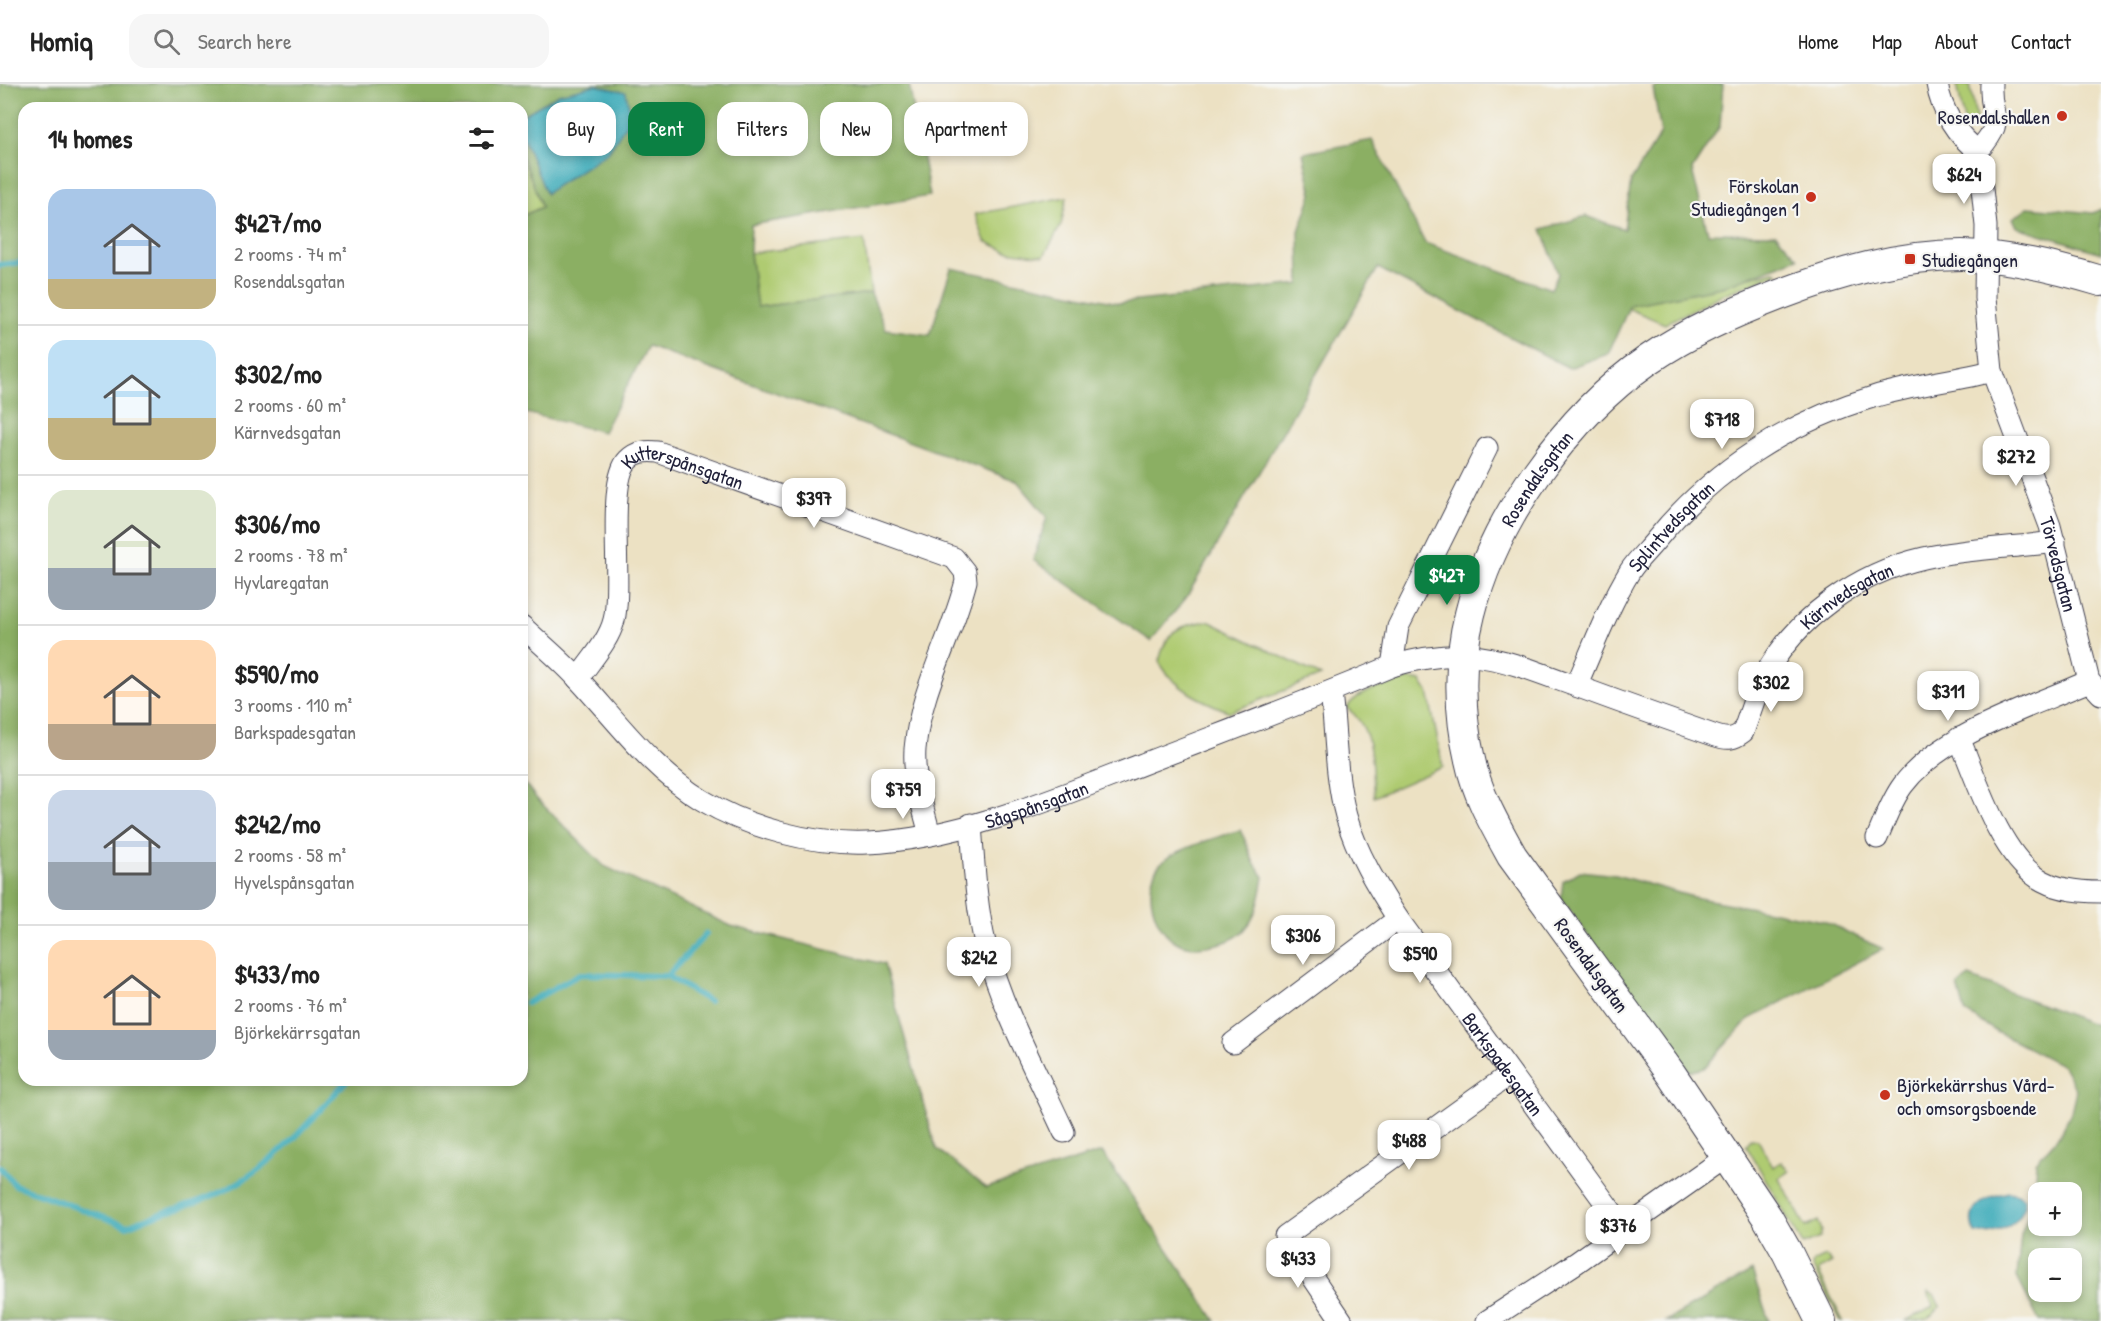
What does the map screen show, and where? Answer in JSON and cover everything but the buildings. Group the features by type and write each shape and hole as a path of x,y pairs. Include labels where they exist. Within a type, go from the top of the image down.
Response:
{"street":[{"path":"1937,84 1942,102 1958,133 1963,141 1978,152"},
{"path":"1985,256 1985,212 1978,152 1994,133 1995,115 1991,84"},
{"name":"Rosendalsgatan","path":"1821,1321 1787,1252 1726,1157 1664,1065 1512,856 1494,823 1479,791 1465,735 1462,694 1469,616 1478,587 1526,490 1570,431 1595,404 1645,362 1719,318 1845,271 1926,257 1985,256 2068,271 2101,281"},
{"name":"Törvedsgatan","path":"1985,256 1985,298 1992,371 2055,542 2095,688"},
{"name":"Splintvedsgatan","path":"1576,686 1617,593 1632,569 1673,520 1725,472 1761,446 1840,407 1875,396 1992,371"},
{"path":"1392,666 1398,627 1487,448"},
{"name":"Kutterspånsgatan","path":"578,679 614,623 617,599 617,488 624,465 636,454 658,452 954,558 965,572 966,581 932,678 915,748 917,785 930,835"},
{"name":"Kärnvedsgatan","path":"1464,655 1522,665 1716,736 1726,739 1736,738 1743,732 1764,678 1779,653 1824,605 1850,588 1899,564 1926,557 2055,542"},
{"name":"Sågspånsgatan","path":"528,632 578,679 628,737 673,779 701,800 740,819 798,836 865,843 930,835 971,824 1072,791 1331,692 1392,666 1433,655 1464,655"},
{"path":"1877,838 1891,804 1902,785 1937,752 1959,738 2095,688"},
{"name":"Barkspadesgatan","path":"1331,692 1346,815 1361,856 1398,919 1623,1227"},
{"path":"1959,738 2000,831 2029,871 2055,886 2101,892"},
{"path":"971,824 977,896 988,953 1000,990 1064,1132"},
{"path":"1233,1043 1398,919"},
{"path":"1342,1321 1285,1236 1510,1074"},
{"path":"1487,1321 1576,1263 1623,1227 1726,1157"}],"green space":[{"path":"0,84 909,84 912,102 904,102 904,156 922,156 930,196 751,225 750,253 757,307 871,293 886,329 930,335 951,268 1118,303 1300,284 1299,231 1312,194 1303,153 1372,140 1425,243 1551,289 1558,274 1542,229 1586,216 1624,229 1631,181 1661,133 1653,88 1662,84 1723,84 1720,126 1692,170 1708,233 1776,234 1798,258 1722,287 1630,305 1608,354 1569,368 1378,268 1186,598 1151,641 1033,560 1047,517 1017,481 648,346 603,432 528,413 528,213 542,207 528,171 528,150 546,193 551,156 616,156 616,102 558,102 559,94 528,112 528,102 18,102 18,1086 528,1086 528,788 604,866 731,926 884,964 936,1148 986,1188 1102,1152 1216,1321 0,1321"},
{"path":"1957,84 1970,84 1976,118 1972,124 1964,121"},
{"path":"528,171 543,207 528,213"},
{"path":"1067,197 1061,225 1044,256 1006,251 985,241 975,214"},
{"path":"2028,207 2093,213 2101,209 2101,253 2017,227 2013,218"},
{"path":"864,240 871,293 756,307 750,253"},
{"path":"1774,271 1778,273 1717,297 1665,324 1584,290 1718,285"},
{"path":"1208,621 1321,676 1230,712 1209,703 1181,687 1159,662 1165,643 1175,631"},
{"path":"1409,679 1421,681 1428,692 1443,767 1374,797 1367,737 1363,727 1347,708 1366,692"},
{"path":"1241,830 1253,861 1264,877 1253,917 1240,934 1224,942 1195,947 1178,943 1169,937 1156,918 1151,894 1155,872 1161,863 1177,853"},
{"path":"1580,871 1616,875 1693,897 1824,921 1883,949 1749,1019 1704,1068 1692,1071 1681,1066 1561,898 1563,881"},
{"path":"1969,977 2101,1027 2101,1321 2039,1321 2030,1302 2082,1302 2082,1248 2028,1248 2028,1299 2017,1277 2021,1235 2028,1215 2028,1236 2082,1236 2082,1182 2034,1182 2036,1162 2059,1136 2071,1112 2076,1090 2063,1066 1997,1032 1965,1012 1958,986"},
{"path":"1751,1139 1758,1140 1773,1167 1781,1162 1789,1171 1779,1178 1806,1227 1818,1221 1822,1230 1820,1238 1803,1245 1746,1145"},
{"path":"1826,1256 1832,1263 1819,1270 1819,1273 1843,1321 1812,1266 1813,1262"},
{"path":"1752,1271 1769,1321 1666,1321"},
{"path":"1928,1292 1934,1294 1940,1307 1925,1319 1905,1321 1933,1307"}],"water":[{"path":"595,85 626,92 628,102 628,122 616,140 616,102 546,102 546,156 602,156 546,193 528,150 528,112 559,94"},
{"path":"2009,1192 2025,1199 2020,1215 2008,1227 2000,1231 1975,1233 1972,1216 1975,1210 1993,1196"}],"waterway":[{"path":"0,265 18,263"},
{"path":"667,976 706,934"},
{"path":"528,1002 580,974 667,976 709,1001"},
{"path":"0,1167 15,1185 127,1226 210,1197 252,1174 282,1150 342,1086"}],"place":[{"name":"Rosendalshallen","path":"2062,116"},
{"name":"Förskolan Studiegången 1","path":"1811,197"},
{"name":"Studiegången","path":"1910,259"},
{"name":"Björkekärrshus Vård- och omsorgsboende","path":"1885,1095"}]}
